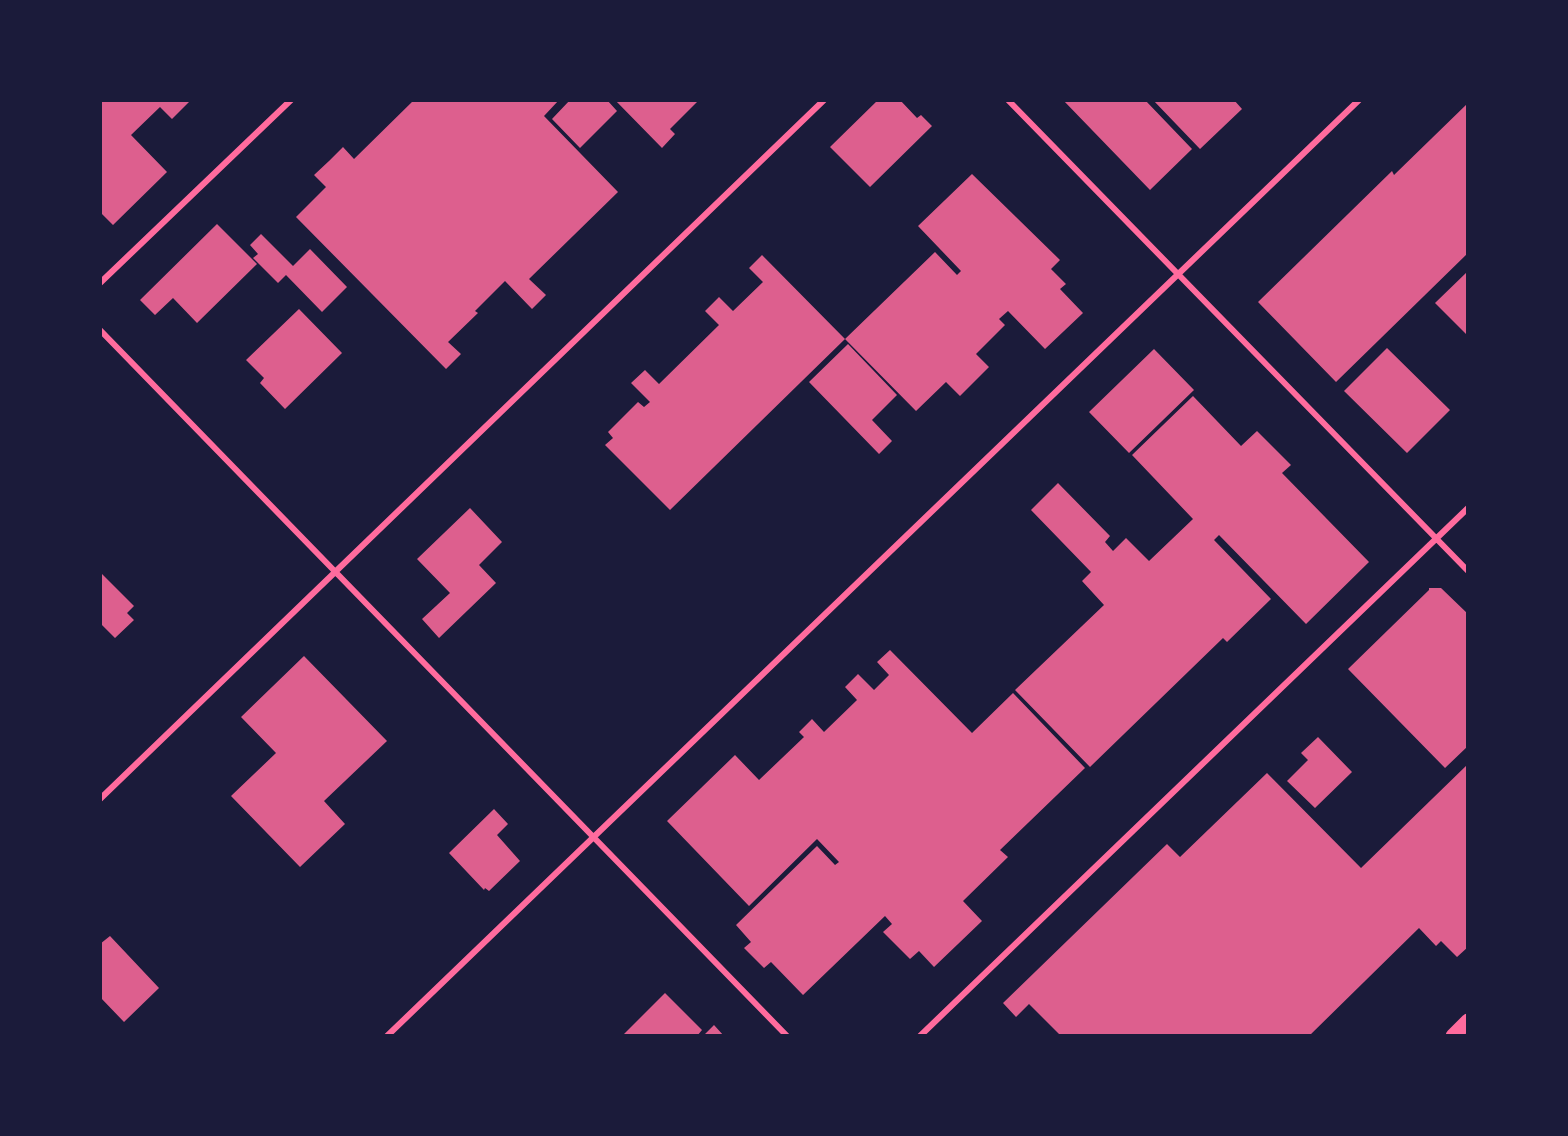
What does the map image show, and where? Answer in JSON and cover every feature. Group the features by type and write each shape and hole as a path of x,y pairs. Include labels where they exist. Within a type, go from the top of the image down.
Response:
{"main road":[{"path":"1453,1035 1467,1021"}],"street":[{"path":"100,283 291,100"},
{"path":"100,799 824,100"},
{"path":"1008,100 1467,572"},
{"path":"387,1035 1359,100"},
{"path":"100,330 787,1035"},
{"path":"920,1035 1467,508"}],"building":[{"path":"100,100 191,100 172,119 160,107 131,135 167,172 113,225 100,212"},
{"path":"414,100 559,100 544,116 618,192 529,279 546,295 532,309 505,281 475,311 478,313 448,342 461,354 446,369 296,217 326,187 314,175 343,147 354,159"},
{"path":"570,100 607,100 617,111 580,148 552,119"},
{"path":"615,100 699,100 670,129 675,134 662,148"},
{"path":"878,100 900,100 917,118 921,115 932,126 870,187 830,147"},
{"path":"1063,100 1145,100 1192,149 1150,190"},
{"path":"1153,100 1234,100 1242,109 1200,149"},
{"path":"1468,103 1468,253 1336,382 1258,302 1392,171 1394,175"},
{"path":"972,174 1060,260 1051,269 1066,284 1060,289 1083,313 1045,349 1008,311 999,319 1005,325 976,354 989,367 960,396 946,382 916,411 845,339 935,252 957,275 961,271 918,226"},
{"path":"217,224 257,264 197,323 173,298 155,315 140,300"},
{"path":"261,234 293,266 310,249 347,287 322,312 286,275 278,283 253,258 258,254 250,245"},
{"path":"762,255 845,339 670,510 605,445 613,438 608,432 638,402 644,407 650,402 631,383 645,370 659,384 719,325 705,311 719,297 733,311 763,282 749,268"},
{"path":"1468,271 1468,336 1435,303"},
{"path":"299,309 342,353 285,409 260,383 264,378 246,360"},
{"path":"848,344 897,395 872,420 892,441 879,454 809,382"},
{"path":"1387,348 1450,410 1407,453 1344,391"},
{"path":"1154,349 1194,390 1129,453 1089,412"},
{"path":"1193,396 1241,446 1257,431 1291,465 1282,473 1369,562 1306,624 1219,535 1214,540 1271,599 1227,642 1223,638 1090,767 1015,690 1104,605 1082,581 1091,572 1031,510 1058,483 1110,536 1105,542 1113,551 1126,538 1149,561 1193,519 1132,455"},
{"path":"470,508 502,542 479,565 496,583 439,638 422,619 450,593 417,559"},
{"path":"100,572 134,606 127,613 134,620 115,638 100,623"},
{"path":"1429,588 1441,588 1468,614 1468,746 1445,768 1348,669"},
{"path":"890,650 972,733 1013,693 1085,768 1000,850 1008,857 963,901 982,921 934,967 919,951 910,959 883,932 892,924 885,916 803,995 771,962 764,968 744,948 751,942 736,925 817,846 835,865 839,862 817,839 749,906 667,821 735,755 759,780 804,737 799,732 812,719 824,732 857,700 845,687 858,674 874,690 889,675 877,662"},
{"path":"304,656 387,741 324,801 345,824 300,867 231,796 276,753 241,717"},
{"path":"1318,737 1352,772 1315,808 1287,781 1308,760 1301,753"},
{"path":"1468,764 1468,947 1457,957 1441,941 1436,946 1419,928 1309,1036 1061,1036 1029,1004 1016,1017 1003,1003 1167,844 1180,857 1267,773 1361,868"},
{"path":"494,809 508,824 497,835 520,861 489,891 485,888 484,890 449,853"},
{"path":"110,936 159,988 124,1022 100,997 100,944"},
{"path":"665,993 702,1030 697,1036 622,1036"},
{"path":"714,1025 724,1036 703,1036"}]}
